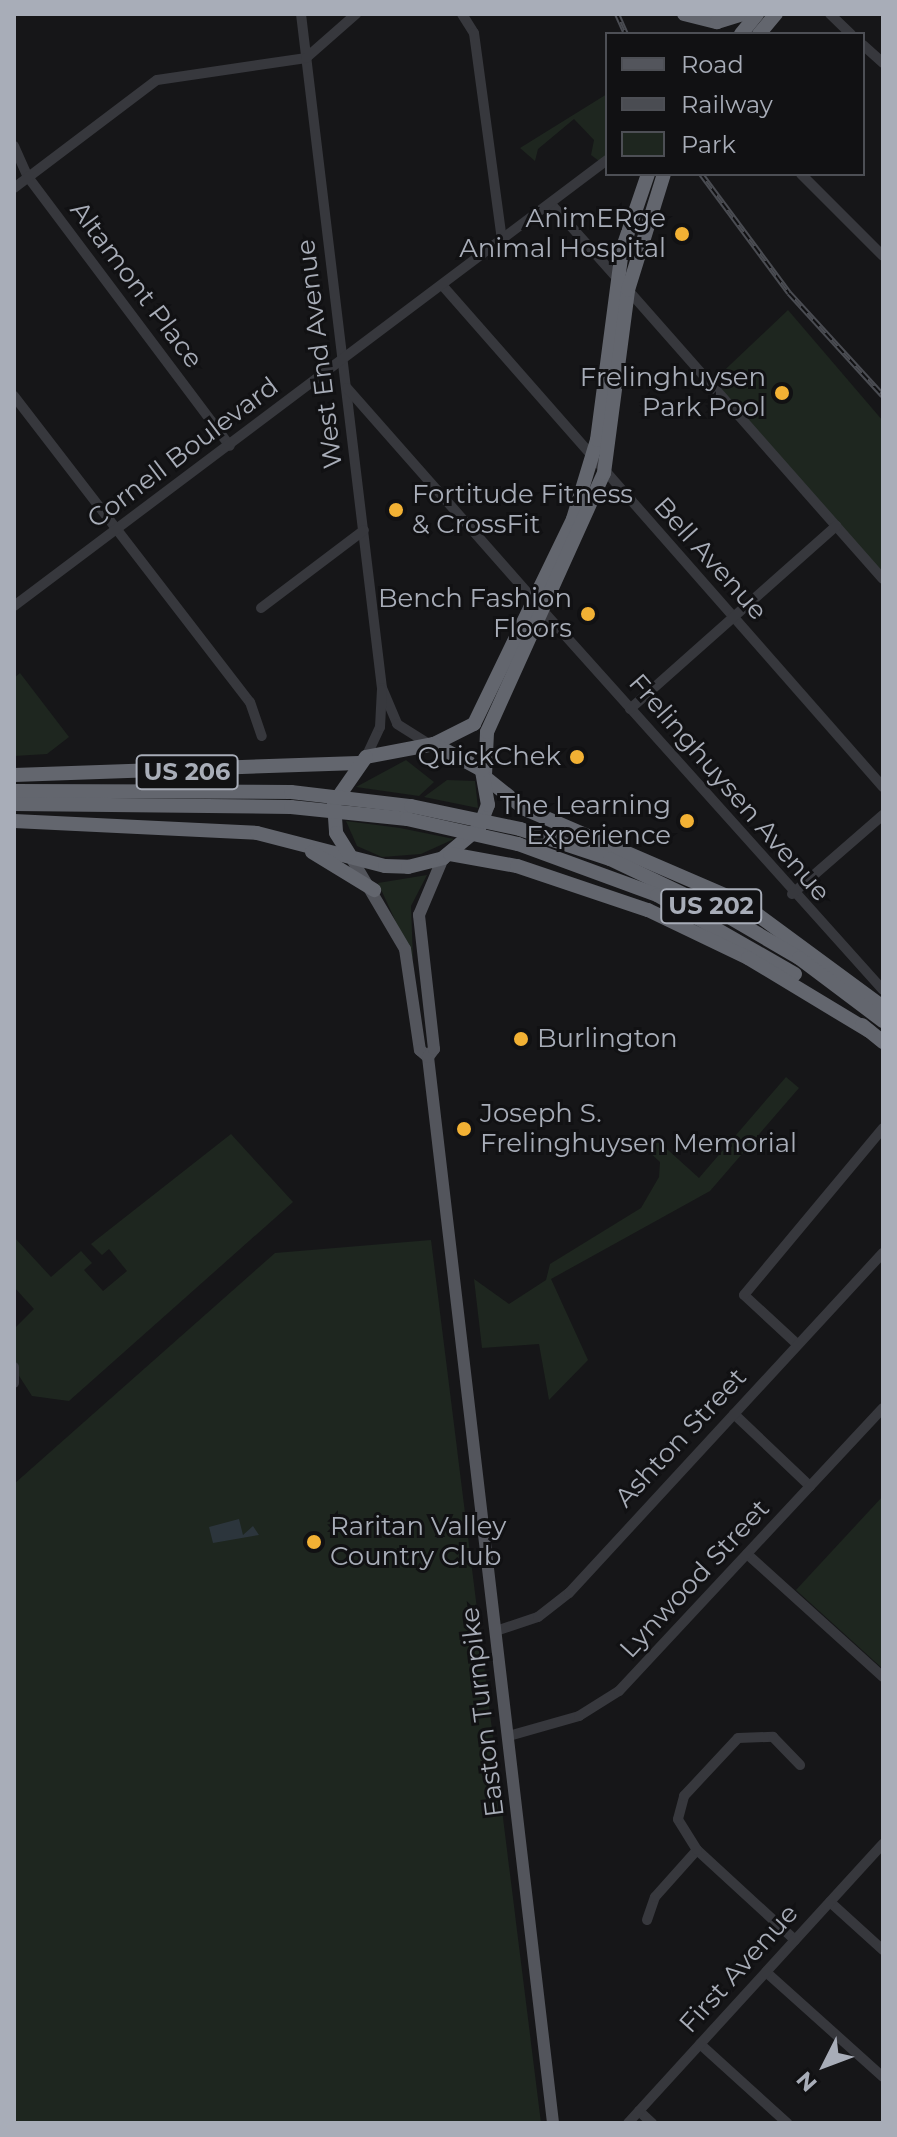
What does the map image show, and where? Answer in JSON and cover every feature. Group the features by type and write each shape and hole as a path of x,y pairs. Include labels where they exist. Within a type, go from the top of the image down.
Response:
{"highway":[{"path":"684,14 717,22 743,14"},
{"path":"743,32 757,14"},
{"path":"761,32 776,14"},
{"name":"US 206","path":"14,775 362,760 432,744 474,724 535,601 593,460 616,277 647,176"},
{"path":"446,856 483,823 487,732 545,613 604,473 628,290 663,176"},
{"path":"432,744 467,756 486,777 525,809 739,901 883,1007"},
{"path":"349,854 332,813 362,760"},
{"name":"US 202","path":"14,791 411,806 610,859 717,910 799,958 883,1021"},
{"name":"US 202","path":"14,804 291,800"},
{"name":"US 206","path":"14,821 257,833 396,867 446,856"},
{"path":"187,830 314,853 374,890"},
{"name":"US 202","path":"519,836 698,916 791,972 883,1042"},
{"path":"446,856 517,866 648,910 737,952 869,1031"}],"main road":[{"name":"Easton Turnpike","path":"349,854 374,890 405,949 420,1050 428,1057 553,2123"},
{"name":"Easton Turnpike","path":"428,1057 434,1049 419,915 446,856"}],"street":[{"name":"West End Avenue","path":"301,14 382,688 380,727 362,760"},
{"path":"14,188 157,80 306,58 356,14"},
{"path":"462,14 474,33 502,240"},
{"path":"830,14 849,32"},
{"path":"865,47 883,62"},
{"name":"Altamont Place","path":"14,146 28,177 230,446"},
{"name":"Cornell Boulevard","path":"14,606 605,162"},
{"path":"803,176 883,256"},
{"path":"551,204 616,277"},
{"name":"Bell Avenue","path":"442,285 883,787"},
{"path":"628,290 883,579"},
{"path":"346,387 535,601"},
{"path":"14,396 250,702 262,736"},
{"path":"630,709 836,526"},
{"path":"261,608 364,530"},
{"name":"Frelinghuysen Avenue","path":"545,613 792,894 883,990"},
{"name":"West End Avenue","path":"382,688 397,724 432,744"},
{"path":"792,894 883,815"},
{"path":"797,1344 744,1295 883,1128"},
{"name":"Ashton Street","path":"496,1631 554,1607 883,1253"},
{"path":"14,1367 14,1383"},
{"name":"Lynwood Street","path":"509,1736 579,1716 619,1691 883,1408"},
{"path":"734,1414 810,1486"},
{"path":"747,1554 883,1677"},
{"path":"795,1940 697,1850 681,1829 679,1807 728,1745 763,1733 800,1765"},
{"name":"First Avenue","path":"628,2123 883,1844"},
{"path":"647,1920 655,1897 697,1850"},
{"path":"830,1902 883,1950"},
{"path":"766,1972 883,2077"},
{"path":"700,2044 787,2123"},
{"path":"639,2111 652,2123"}],"green space":[{"path":"605,95 605,166 591,155 594,140 574,119 538,149 535,161 520,148"},
{"path":"788,310 883,421 883,576 712,382"},
{"path":"20,673 69,737 47,754 14,756 14,678"},
{"path":"406,760 434,782 419,796 356,787"},
{"path":"447,780 475,781 478,808 424,797"},
{"path":"346,821 454,839 421,854 382,857 357,846"},
{"path":"427,875 411,906 413,959 378,883"},
{"path":"786,1077 799,1088 710,1191 551,1279 588,1360 549,1400 539,1344 482,1348 474,1279 509,1304 546,1280 550,1264 641,1208 659,1177 660,1162 648,1151 658,1141 699,1178"},
{"path":"231,1134 293,1202 69,1401 32,1396 14,1368 14,1329 34,1309 14,1287 14,1237 51,1277 81,1251 92,1263 84,1270 103,1291 127,1271 109,1249 102,1255 91,1244"},
{"path":"431,1240 541,2123 14,2123 14,1484 275,1253"},
{"path":"883,1496 883,1669 796,1590"}],"shaded area":[{"path":"239,1519 243,1535 253,1526 259,1535 213,1543 209,1527"}],"railway":[{"path":"617,14 625,32"},
{"path":"702,176 789,293 883,396"}],"place":[{"name":"AnimERge Animal Hospital","path":"682,234"},
{"name":"Frelinghuysen Park Pool","path":"782,393"},
{"name":"Fortitude Fitness & CrossFit","path":"396,510"},
{"name":"Bench Fashion Floors","path":"588,614"},
{"name":"QuickChek","path":"577,757"},
{"name":"The Learning Experience","path":"687,821"},
{"name":"Burlington","path":"521,1039"},
{"name":"Joseph S. Frelinghuysen Memorial","path":"464,1129"},
{"name":"Raritan Valley Country Club","path":"314,1542"}]}
